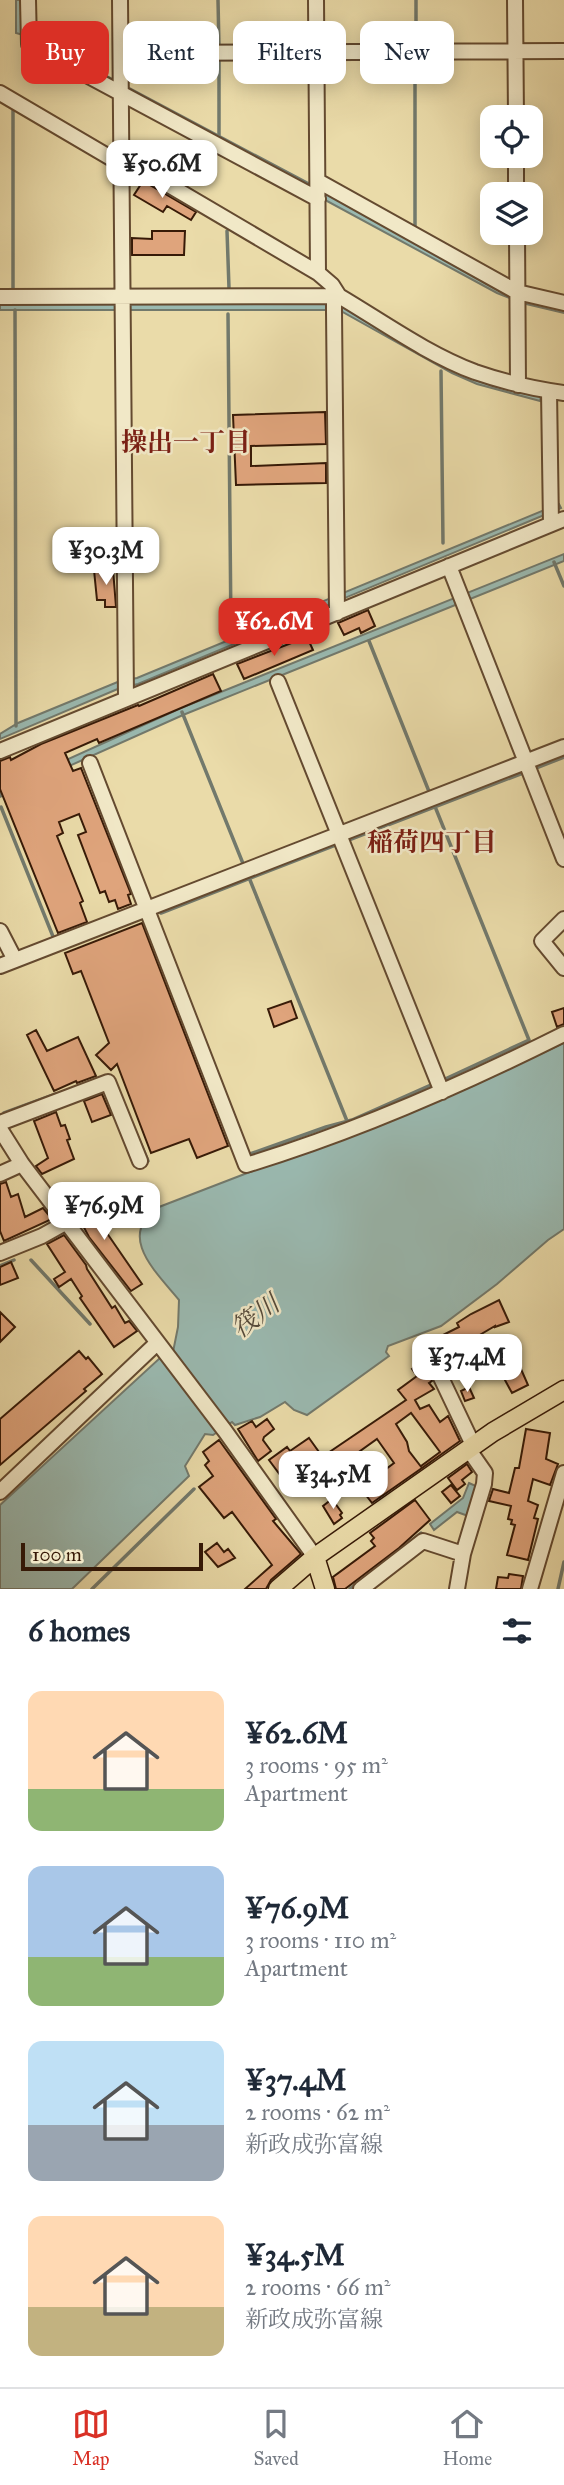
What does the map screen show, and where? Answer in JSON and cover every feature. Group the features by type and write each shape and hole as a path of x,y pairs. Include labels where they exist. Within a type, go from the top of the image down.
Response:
{"main road":[{"path":"278,1589 316,1557 493,1432 564,1390"},
{"path":"316,1557 325,1589"}],"street":[{"path":"28,0 29,44 120,93 318,190 517,297 564,303"},
{"path":"120,0 126,695"},
{"path":"316,0 316,21"},
{"path":"515,0 516,105"},
{"path":"346,52 564,51"},
{"path":"121,53 233,52"},
{"path":"316,84 318,273"},
{"path":"0,93 318,273 331,285 336,303 337,609"},
{"path":"517,245 517,385"},
{"path":"0,298 122,303 336,303 475,372 517,385 557,392 554,515 449,566 126,695 0,751"},
{"path":"449,566 564,859"},
{"path":"278,682 442,1092"},
{"path":"0,966 564,747"},
{"path":"90,764 246,1165 343,1132 442,1092 564,1034"},
{"path":"564,919 542,941 564,968"},
{"path":"0,931 15,960"},
{"path":"0,1123 108,1082 141,1161"},
{"path":"0,1129 22,1164 225,1431 316,1557"},
{"path":"0,1174 22,1164"},
{"path":"0,1253 42,1236 67,1222"},
{"path":"425,1344 471,1448 485,1473 463,1554 457,1589"},
{"path":"0,1492 159,1345"},
{"path":"530,1589 564,1473"},
{"path":"361,1589 423,1541 463,1554"}],"water":[{"path":"16,0 23,0 21,34 16,33"},
{"path":"109,77 312,185 564,308 564,313 522,303 497,293 109,83"},
{"path":"339,302 444,363 541,395 540,401 477,384 452,373 339,310 0,310 0,303"},
{"path":"559,504 561,508 0,739 0,734 18,723 120,681 137,678"},
{"path":"564,554 564,561 183,715 0,797 0,790 181,708"},
{"name":"筏川","path":"564,1043 564,1229 441,1326 388,1346 386,1352 389,1356 307,1415 294,1410 285,1402 260,1417 235,1425 232,1422 213,1435 205,1434 185,1466 189,1476 72,1589 0,1589 0,1505 161,1357 173,1352 178,1327 179,1300 144,1254 140,1230 146,1218 159,1207 468,1088"},
{"path":"469,1483 478,1487 468,1516 457,1512 434,1530 430,1524 463,1498"}],"building":[{"path":"143,181 196,212 191,220 167,206 163,212 134,195"},
{"path":"152,231 185,231 184,255 132,255 132,238 152,239"},
{"path":"325,412 326,444 251,446 251,466 326,463 326,483 236,485 233,415"},
{"path":"113,569 116,607 105,607 105,600 97,600 94,570"},
{"path":"368,610 375,626 361,633 359,628 344,635 338,623"},
{"path":"307,637 313,650 244,679 237,664"},
{"path":"213,674 221,691 99,743 97,739 65,753 73,771 81,768 131,894 128,895 131,904 118,909 115,900 109,902 105,891 100,893 78,835 86,832 79,814 59,822 63,833 57,836 83,901 80,903 87,922 58,933 0,789 0,761 10,757 11,760 41,744"},
{"path":"142,923 228,1146 197,1158 189,1139 151,1153 117,1064 111,1070 96,1055 109,1043 81,971 73,974 65,953"},
{"path":"291,1001 297,1018 274,1027 268,1009"},
{"path":"564,1008 564,1024 557,1027 552,1012"},
{"path":"36,1030 47,1051 78,1037 96,1076 54,1091 27,1035"},
{"path":"102,1094 111,1115 92,1122 84,1101"},
{"path":"56,1112 61,1126 65,1125 74,1159 42,1174 36,1166 48,1158 34,1121"},
{"path":"6,1182 11,1197 18,1194 25,1217 43,1208 52,1219 4,1241 0,1231 0,1184"},
{"path":"78,1198 82,1203 91,1198 97,1207 91,1210 142,1284 131,1291 89,1237 68,1204"},
{"path":"64,1235 112,1308 115,1306 125,1323 129,1321 137,1331 114,1347 80,1298 82,1296 71,1279 59,1287 54,1279 65,1272 47,1244"},
{"path":"11,1262 18,1278 0,1285 0,1267"},
{"path":"499,1300 509,1322 495,1326 461,1346 466,1355 457,1359 464,1371 452,1378 435,1339 459,1327 457,1323 471,1314"},
{"path":"0,1312 15,1327 0,1342"},
{"path":"79,1351 86,1359 88,1357 102,1374 0,1465 0,1419"},
{"path":"517,1360 528,1385 512,1393 499,1369"},
{"path":"420,1363 429,1375 432,1381 429,1383 434,1389 415,1400 420,1409 429,1405 440,1422 448,1416 460,1441 422,1468 372,1503 338,1459 334,1462 328,1453 406,1400 398,1390 417,1376 412,1369","holes":["411,1413 440,1452 421,1466 422,1468 409,1451 407,1442 396,1424","377,1439 394,1463 374,1478 356,1454"]},
{"path":"469,1387 474,1398 465,1401 461,1391"},
{"path":"267,1419 274,1429 263,1440 271,1451 258,1461 238,1429 252,1421 256,1427"},
{"path":"526,1429 550,1433 546,1459 558,1464 550,1485 533,1479 528,1501 538,1505 534,1518 538,1519 528,1560 507,1555 515,1525 508,1519 511,1506 489,1501 493,1489 509,1493 515,1468 519,1468"},
{"path":"309,1438 324,1459 307,1471 311,1476 292,1491 269,1460 287,1447 290,1451"},
{"path":"219,1440 276,1519 273,1521 301,1554 271,1580 266,1589 245,1589 272,1565 232,1512 224,1518 199,1487 213,1476 205,1465 209,1461 203,1452"},
{"path":"467,1464 472,1472 462,1480 465,1484 457,1490 448,1478"},
{"path":"451,1485 460,1496 451,1503 442,1492"},
{"path":"332,1499 342,1513 342,1518 334,1524 323,1506"},
{"path":"415,1500 430,1520 399,1548 345,1589 336,1589 333,1577 375,1546 370,1533"},
{"path":"217,1543 224,1552 228,1549 235,1558 218,1567 205,1552"},
{"path":"509,1574 523,1576 521,1589 496,1589 498,1577 508,1578"}],"waterway":[{"path":"218,0 218,21"},
{"path":"416,0 416,21"},
{"path":"219,84 219,135"},
{"path":"415,84 415,230"},
{"path":"13,110 13,290"},
{"path":"227,231 229,288"},
{"path":"15,310 16,726"},
{"path":"228,314 231,631"},
{"path":"441,371 443,543"},
{"path":"554,562 564,586"},
{"path":"369,641 430,794"},
{"path":"182,712 244,866"},
{"path":"534,769 564,757"},
{"path":"346,841 523,773"},
{"path":"1,807 54,939 56,938"},
{"path":"436,809 529,1040 443,1080"},
{"path":"161,913 338,844"},
{"path":"250,880 347,1121"},
{"path":"250,1154 352,1120 433,1084"},
{"path":"4,1113 56,1094"},
{"path":"135,1131 148,1161"},
{"path":"0,1266 14,1260"},
{"path":"31,1260 90,1324"},
{"path":"92,1589 194,1489"},
{"path":"373,1571 421,1533"},
{"path":"558,1589 564,1562"},
{"path":"350,1589 359,1582"}],"district":[{"name":"操出一丁目","path":"186,442"},
{"name":"稲荷四丁目","path":"432,842"}]}
